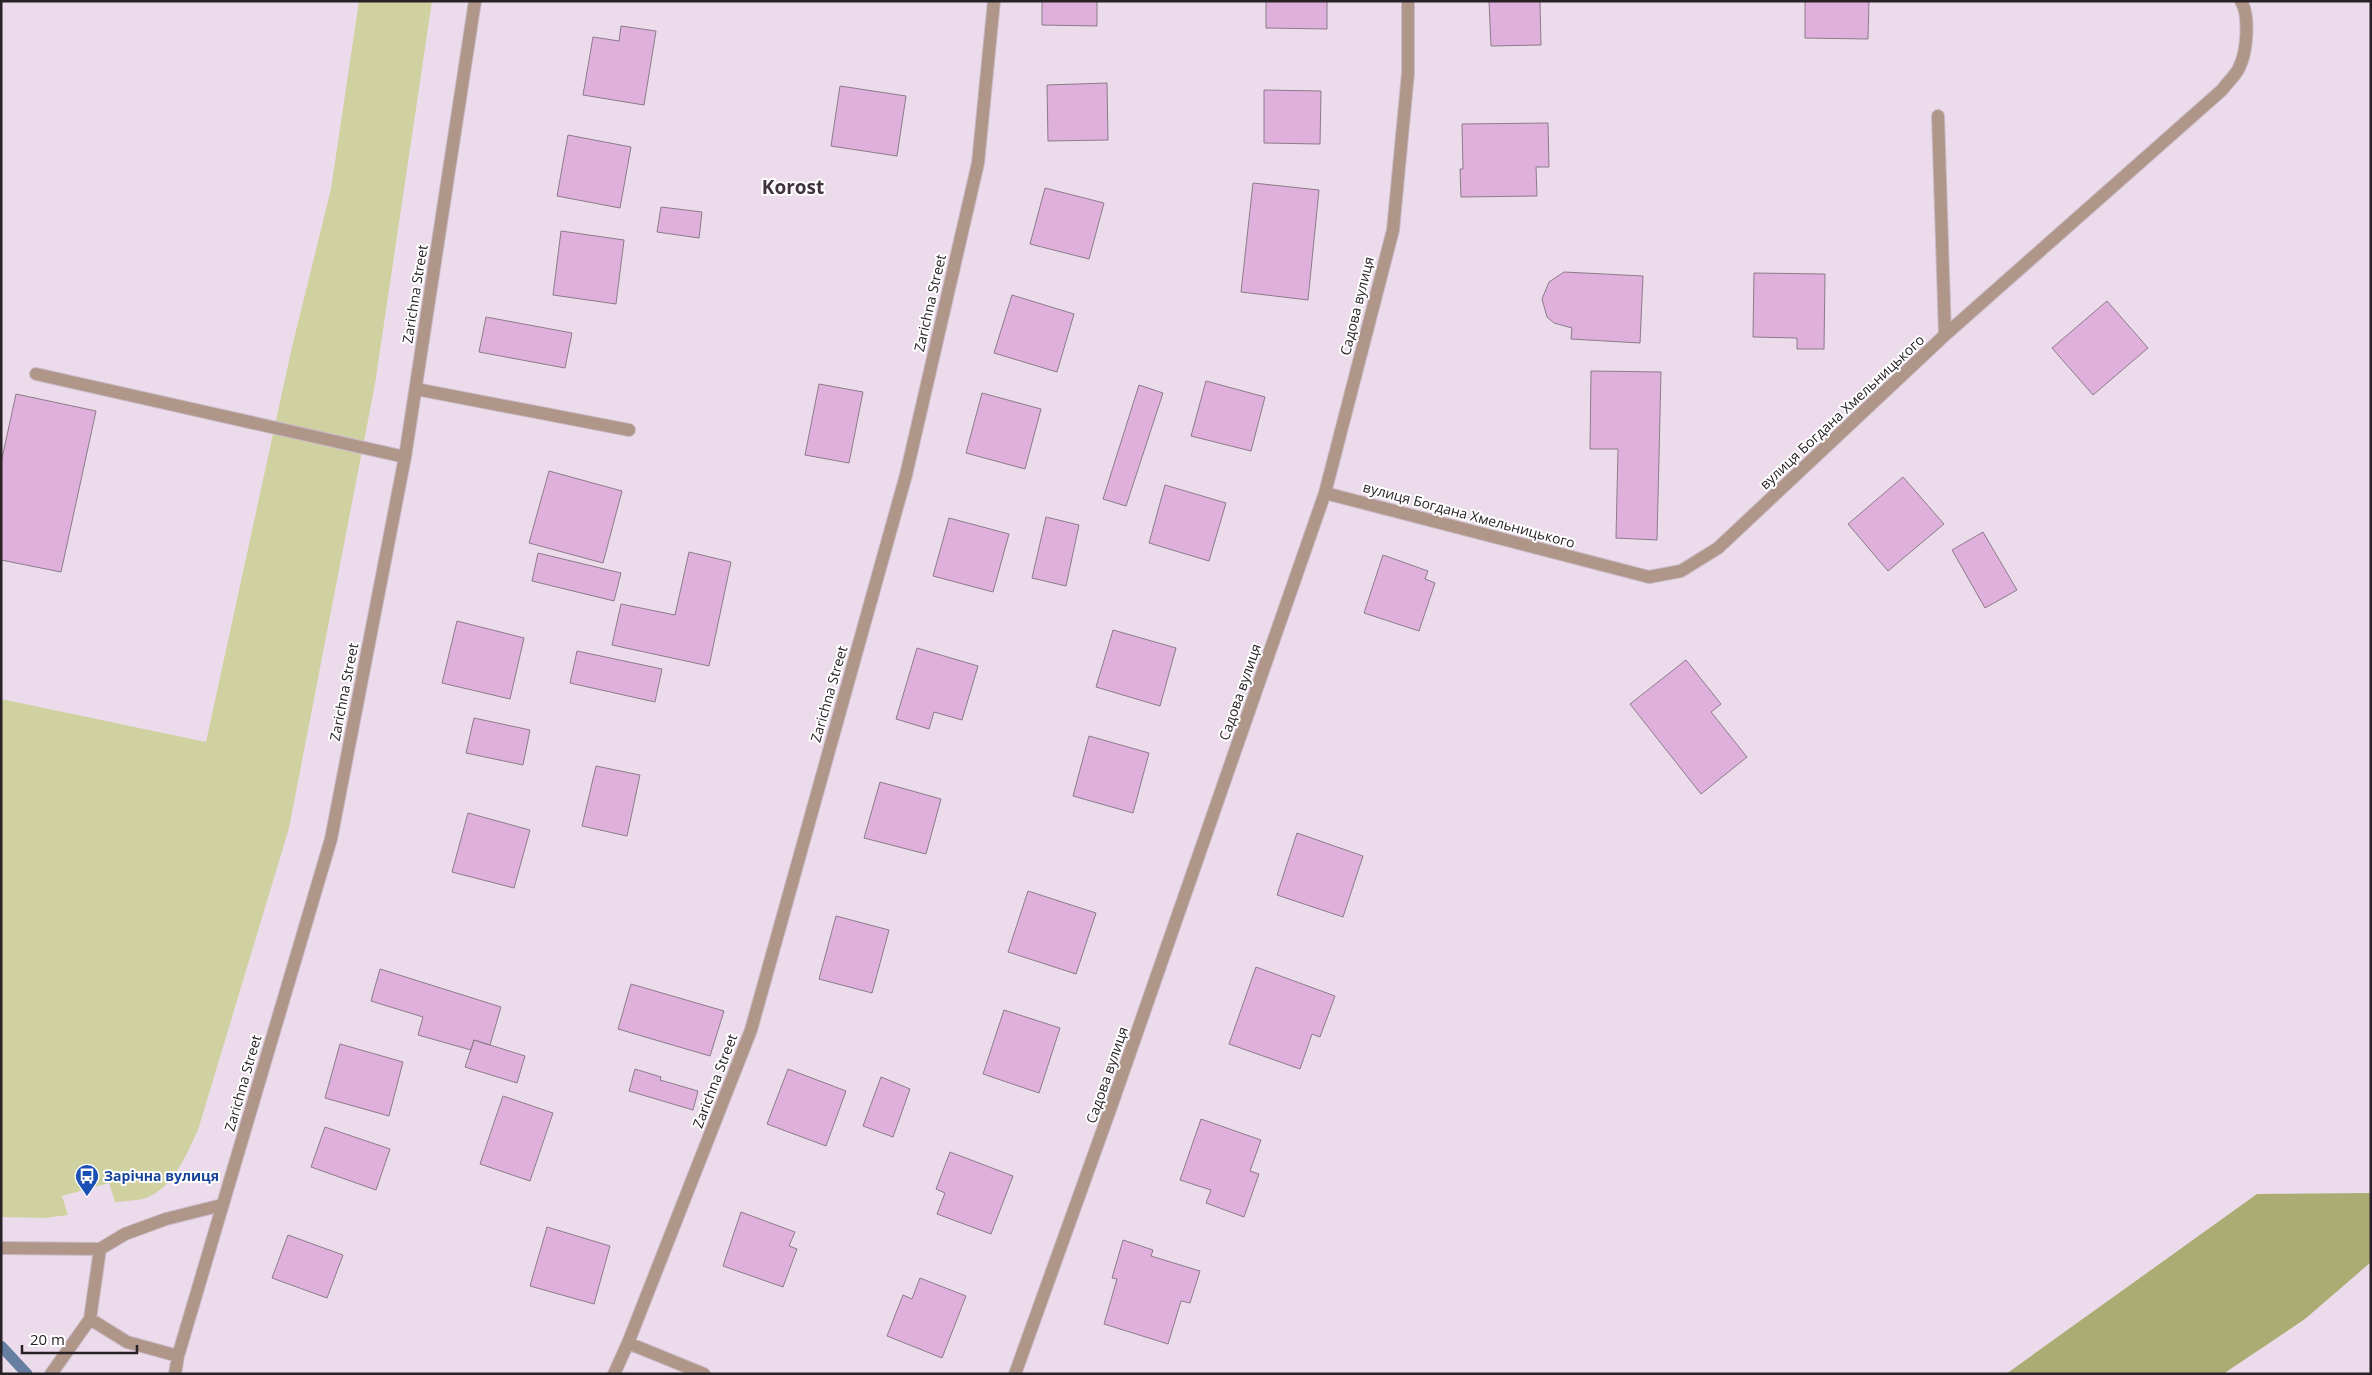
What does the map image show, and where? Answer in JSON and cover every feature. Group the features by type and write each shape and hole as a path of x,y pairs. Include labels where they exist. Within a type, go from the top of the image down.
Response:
{"street":[{"name":"Zarichna Street","path":"175,1374 178,1356 222,1205 331,839 405,457 475,1"},
{"name":"Zarichna Street","path":"614,1374 628,1343 751,1030 906,475 978,163 994,1"},
{"name":"Садова вулиця","path":"1015,1374 1108,1117 1325,493 1392,230 1408,73 1408,1"},
{"name":"вулиця Богдана Хмельницького","path":"1325,493 1649,577 1681,571 1718,548 1945,335 2222,90 2239,67 2246,44 2245,8 2240,1"},
{"path":"1938,116 1945,335"},
{"path":"36,374 405,457"},
{"path":"416,389 629,430"},
{"path":"1,1248 100,1249 125,1234 166,1219 222,1205"},
{"path":"51,1374 90,1319 100,1249"},
{"path":"90,1319 127,1342 178,1356"},
{"path":"628,1343 704,1374"}],"green space":[{"path":"359,1 432,1 375,384 289,828 198,1130 184,1160 172,1178 156,1193 142,1199 115,1202 109,1183 62,1196 68,1215 44,1218 1,1217 1,699 206,742 292,347 331,189"},
{"path":"2371,1193 2371,1262 2305,1319 2223,1374 2006,1374 2257,1194"}],"building":[{"path":"1042,1 1097,1 1097,26 1042,25"},
{"path":"1266,1 1327,1 1327,29 1266,28"},
{"path":"1489,1 1540,1 1541,45 1491,46"},
{"path":"1805,1 1869,1 1868,39 1805,38"},
{"path":"621,26 656,31 644,105 583,95 593,37 619,41"},
{"path":"1107,83 1108,140 1048,141 1047,85"},
{"path":"840,86 906,96 897,156 831,146"},
{"path":"1264,90 1321,91 1320,144 1264,143"},
{"path":"1548,123 1549,167 1536,167 1537,196 1461,197 1460,169 1463,169 1462,124"},
{"path":"568,135 631,147 620,208 557,196"},
{"path":"1253,183 1319,190 1308,300 1241,292"},
{"path":"1045,188 1104,203 1089,259 1030,244"},
{"path":"661,207 702,212 699,238 657,232"},
{"path":"561,231 624,240 616,304 553,295"},
{"path":"1564,272 1643,276 1640,343 1571,339 1572,328 1554,323 1547,317 1542,299 1549,282"},
{"path":"1754,273 1825,274 1824,349 1797,349 1797,338 1753,337"},
{"path":"1012,295 1074,314 1057,372 994,353"},
{"path":"2107,301 2148,348 2093,395 2052,348"},
{"path":"486,317 572,333 565,368 479,352"},
{"path":"1591,371 1661,372 1657,540 1616,538 1618,449 1590,449"},
{"path":"1206,381 1265,397 1251,451 1191,436"},
{"path":"819,384 863,392 849,463 805,455"},
{"path":"1139,385 1163,393 1126,506 1103,499"},
{"path":"982,393 1041,409 1025,469 966,453"},
{"path":"16,394 96,411 61,572 1,560 1,463"},
{"path":"549,471 622,491 603,563 529,543"},
{"path":"1903,477 1944,524 1888,571 1848,524"},
{"path":"1165,485 1226,503 1209,561 1149,543"},
{"path":"1046,517 1079,525 1066,586 1032,578"},
{"path":"949,518 1009,534 993,592 933,576"},
{"path":"1983,532 2017,590 1985,608 1952,550"},
{"path":"689,552 731,562 709,666 612,645 621,604 675,615"},
{"path":"538,553 621,573 614,601 532,581"},
{"path":"1383,555 1428,571 1425,579 1435,583 1419,631 1364,613"},
{"path":"457,621 524,638 510,699 442,683"},
{"path":"1113,630 1176,648 1160,706 1096,687"},
{"path":"917,648 978,666 962,720 934,712 929,729 896,719"},
{"path":"577,651 662,669 655,702 570,683"},
{"path":"1686,660 1721,704 1711,712 1747,757 1701,794 1630,704"},
{"path":"474,718 530,730 523,765 466,753"},
{"path":"1089,736 1149,753 1133,813 1073,796"},
{"path":"596,766 640,775 627,836 582,826"},
{"path":"880,782 941,799 926,854 864,838"},
{"path":"468,813 530,830 514,888 452,872"},
{"path":"1297,833 1363,856 1343,917 1277,895"},
{"path":"1028,891 1096,913 1076,974 1008,952"},
{"path":"836,916 889,930 872,993 819,979"},
{"path":"1256,967 1335,996 1320,1037 1312,1034 1300,1069 1229,1044"},
{"path":"380,969 501,1007 490,1045 474,1040 471,1050 418,1035 423,1017 371,1001"},
{"path":"631,984 724,1011 710,1056 618,1029"},
{"path":"1004,1010 1060,1028 1039,1093 983,1074"},
{"path":"474,1040 525,1056 517,1083 465,1067"},
{"path":"340,1044 403,1062 389,1116 325,1098"},
{"path":"635,1069 661,1077 660,1080 698,1091 693,1110 629,1091"},
{"path":"788,1069 846,1091 826,1146 767,1124"},
{"path":"881,1077 910,1089 893,1137 863,1126"},
{"path":"503,1096 553,1113 530,1181 480,1164"},
{"path":"1201,1119 1261,1140 1250,1171 1259,1174 1244,1217 1206,1203 1211,1190 1180,1180"},
{"path":"325,1127 390,1149 376,1190 311,1167"},
{"path":"950,1152 1013,1176 991,1234 937,1214 945,1193 936,1189"},
{"path":"741,1212 795,1232 789,1246 797,1249 783,1287 723,1266"},
{"path":"547,1227 610,1246 594,1304 530,1286"},
{"path":"288,1235 343,1255 327,1298 272,1278"},
{"path":"1123,1240 1153,1250 1151,1256 1200,1271 1190,1303 1181,1301 1168,1344 1104,1324 1117,1279 1112,1278"},
{"path":"920,1278 966,1296 942,1358 887,1336 903,1295 912,1299"}],"waterway":[{"path":"1,1346 27,1374"}],"place":[{"name":"Зарічна вулиця","path":"87,1197"}],"district":[{"name":"Korost","path":"793,187"}]}
